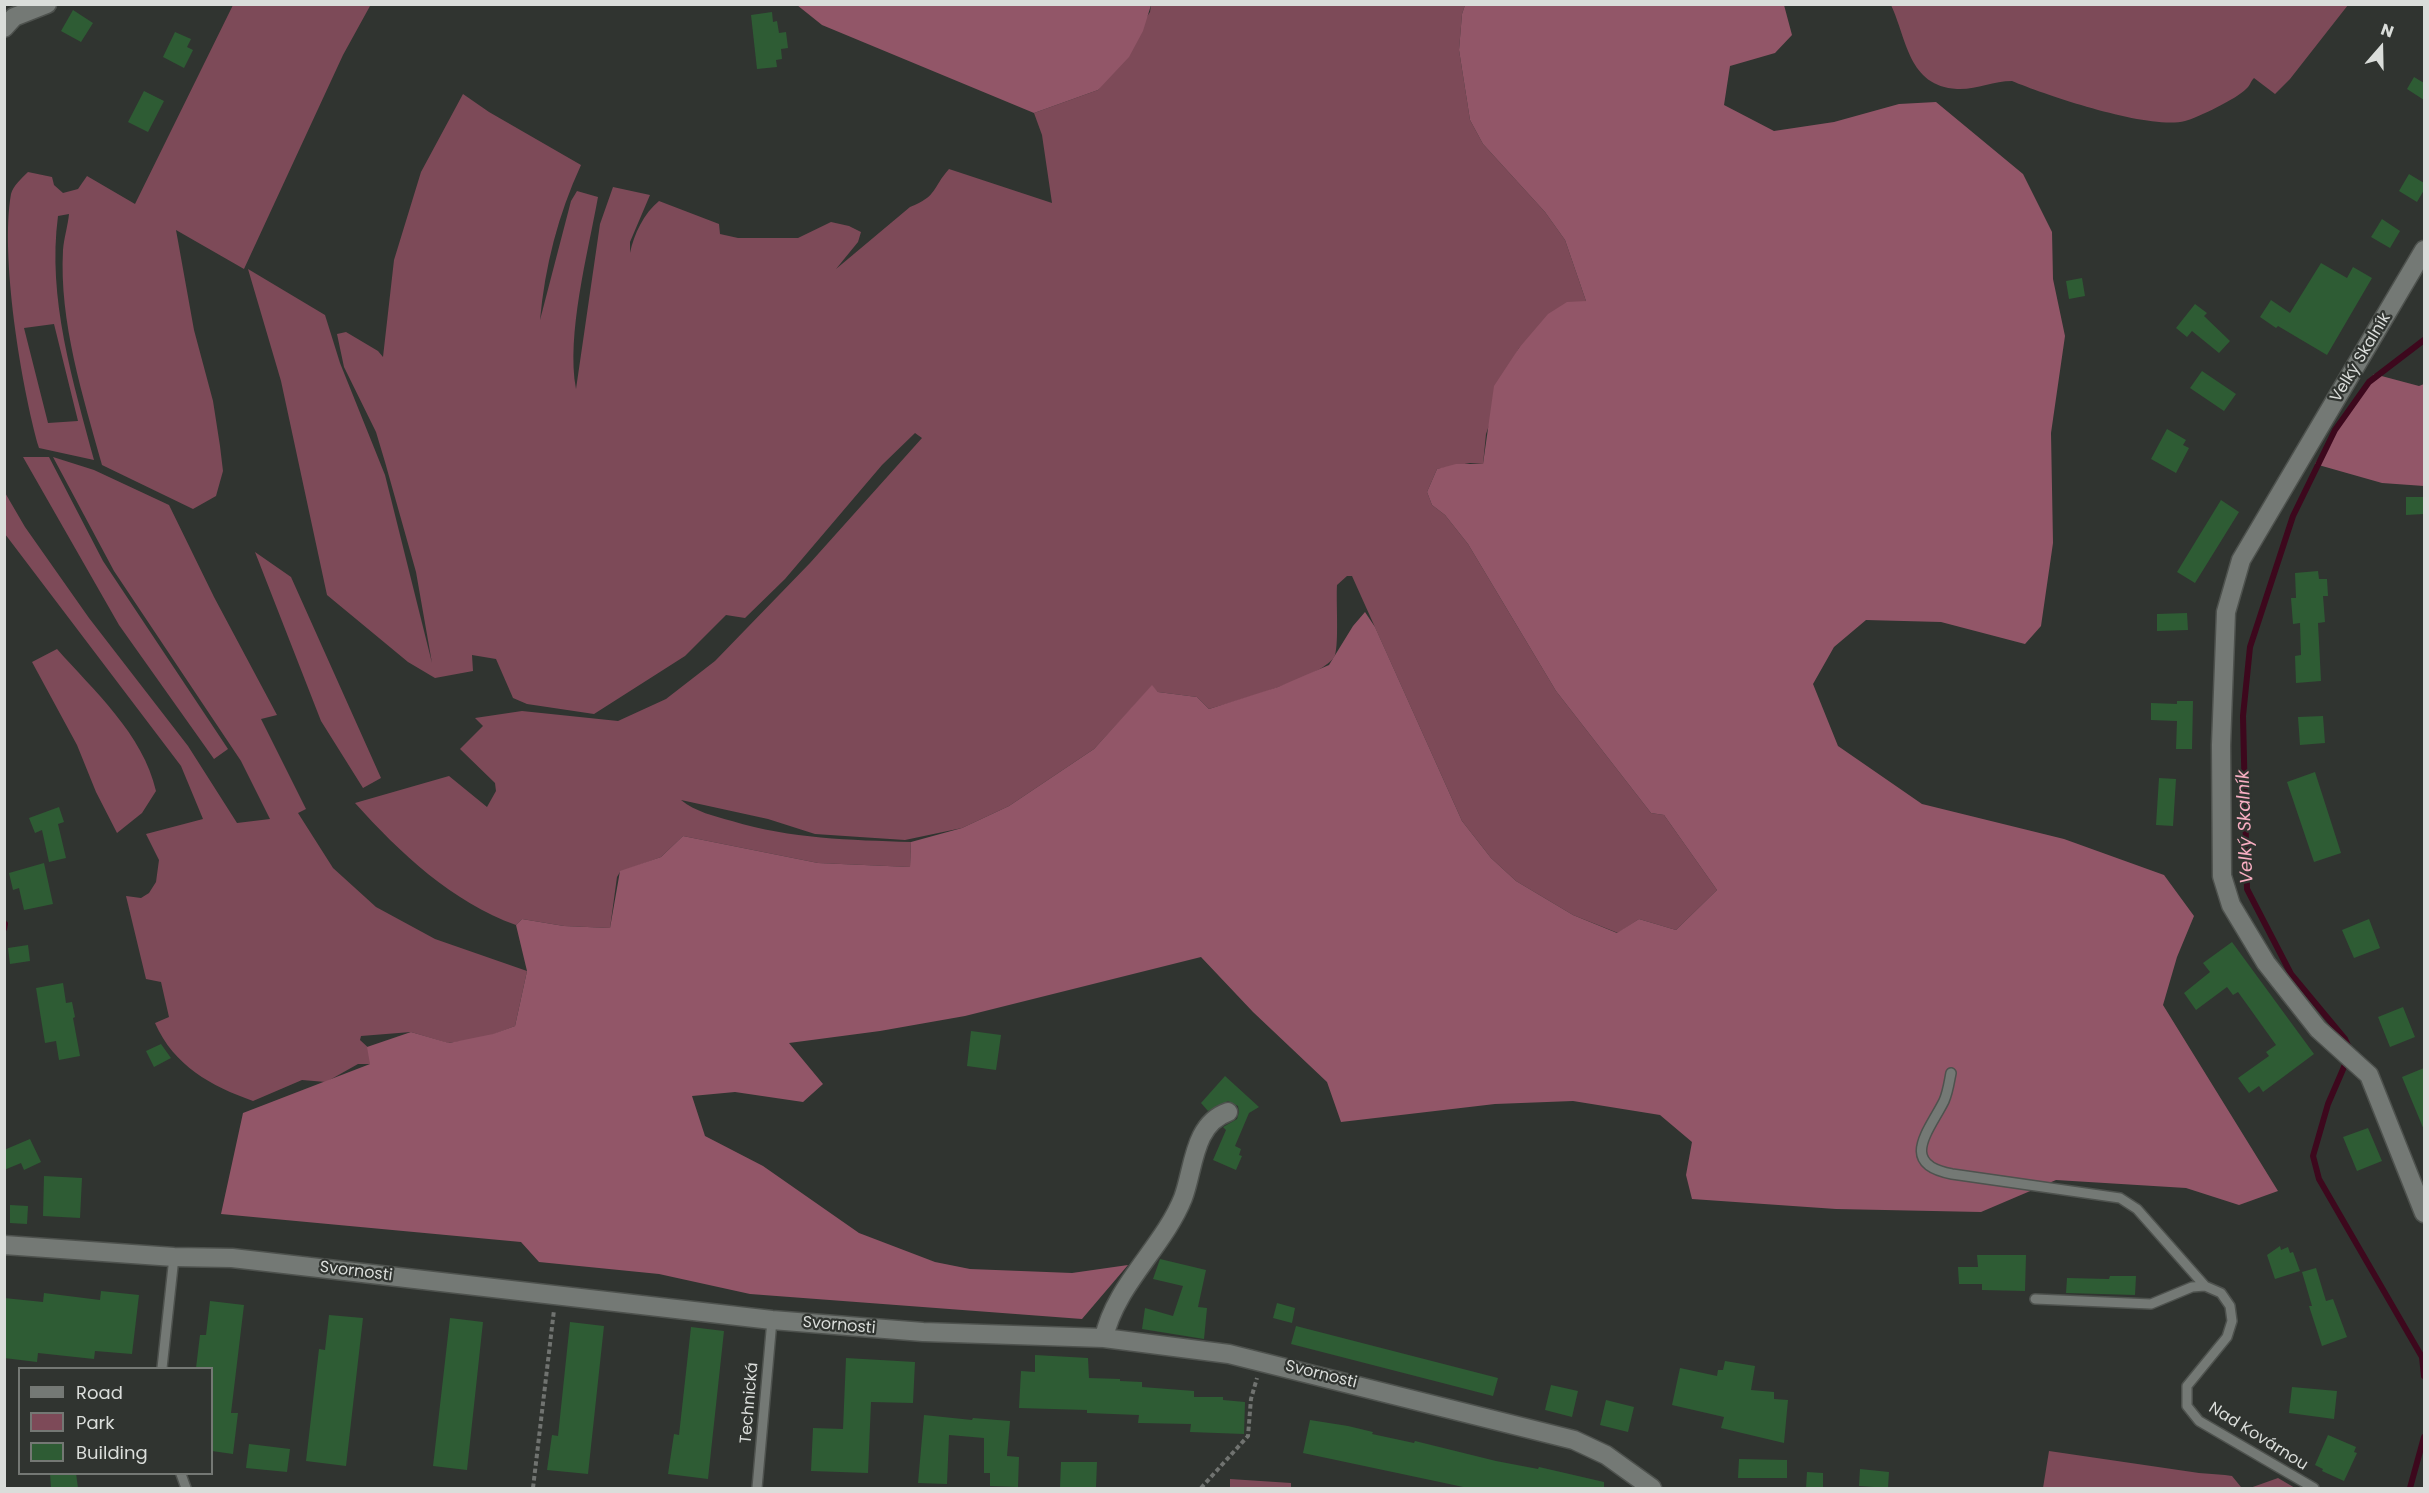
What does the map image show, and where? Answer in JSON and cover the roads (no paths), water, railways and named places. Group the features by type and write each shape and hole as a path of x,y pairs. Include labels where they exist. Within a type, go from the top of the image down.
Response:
{"street":[{"path":"4,28 14,17 47,4"},
{"name":"Velký Skalník","path":"2424,250 2241,560 2226,612 2221,745 2222,876 2231,904 2266,963 2318,1029 2369,1075 2424,1213"},
{"path":"1104,1338 1109,1319 1162,1236 1182,1199 1203,1132 1214,1120 1228,1112"},
{"name":"Svornosti","path":"4,1245 174,1257 232,1258 772,1320 923,1332 1104,1338 1229,1353 1574,1440 1606,1455 1652,1488"}],"lane":[{"name":"Nad Kovárnou","path":"1951,1074 1945,1098 1922,1140 1923,1158 1926,1165 1934,1171 2120,1198 2137,1209 2205,1286 2221,1293 2230,1306 2232,1321 2227,1337 2187,1386 2187,1406 2199,1421 2314,1488"},
{"path":"162,1367 174,1257"},
{"path":"2035,1299 2151,1304 2193,1287 2205,1286"},
{"name":"Technická","path":"757,1488 772,1320"}],"waterway":[{"name":"Velký Skalník","path":"2350,1050 2345,1039 2291,974 2247,889 2243,716 2250,647 2293,516 2335,430 2369,382 2424,340"},
{"path":"4,929 5,924"},
{"name":"Velký Skalník","path":"2347,1060 2328,1104 2313,1156 2319,1179 2422,1357 2424,1376"},
{"name":"Velký Skalník","path":"2410,1488 2424,1437"}]}
